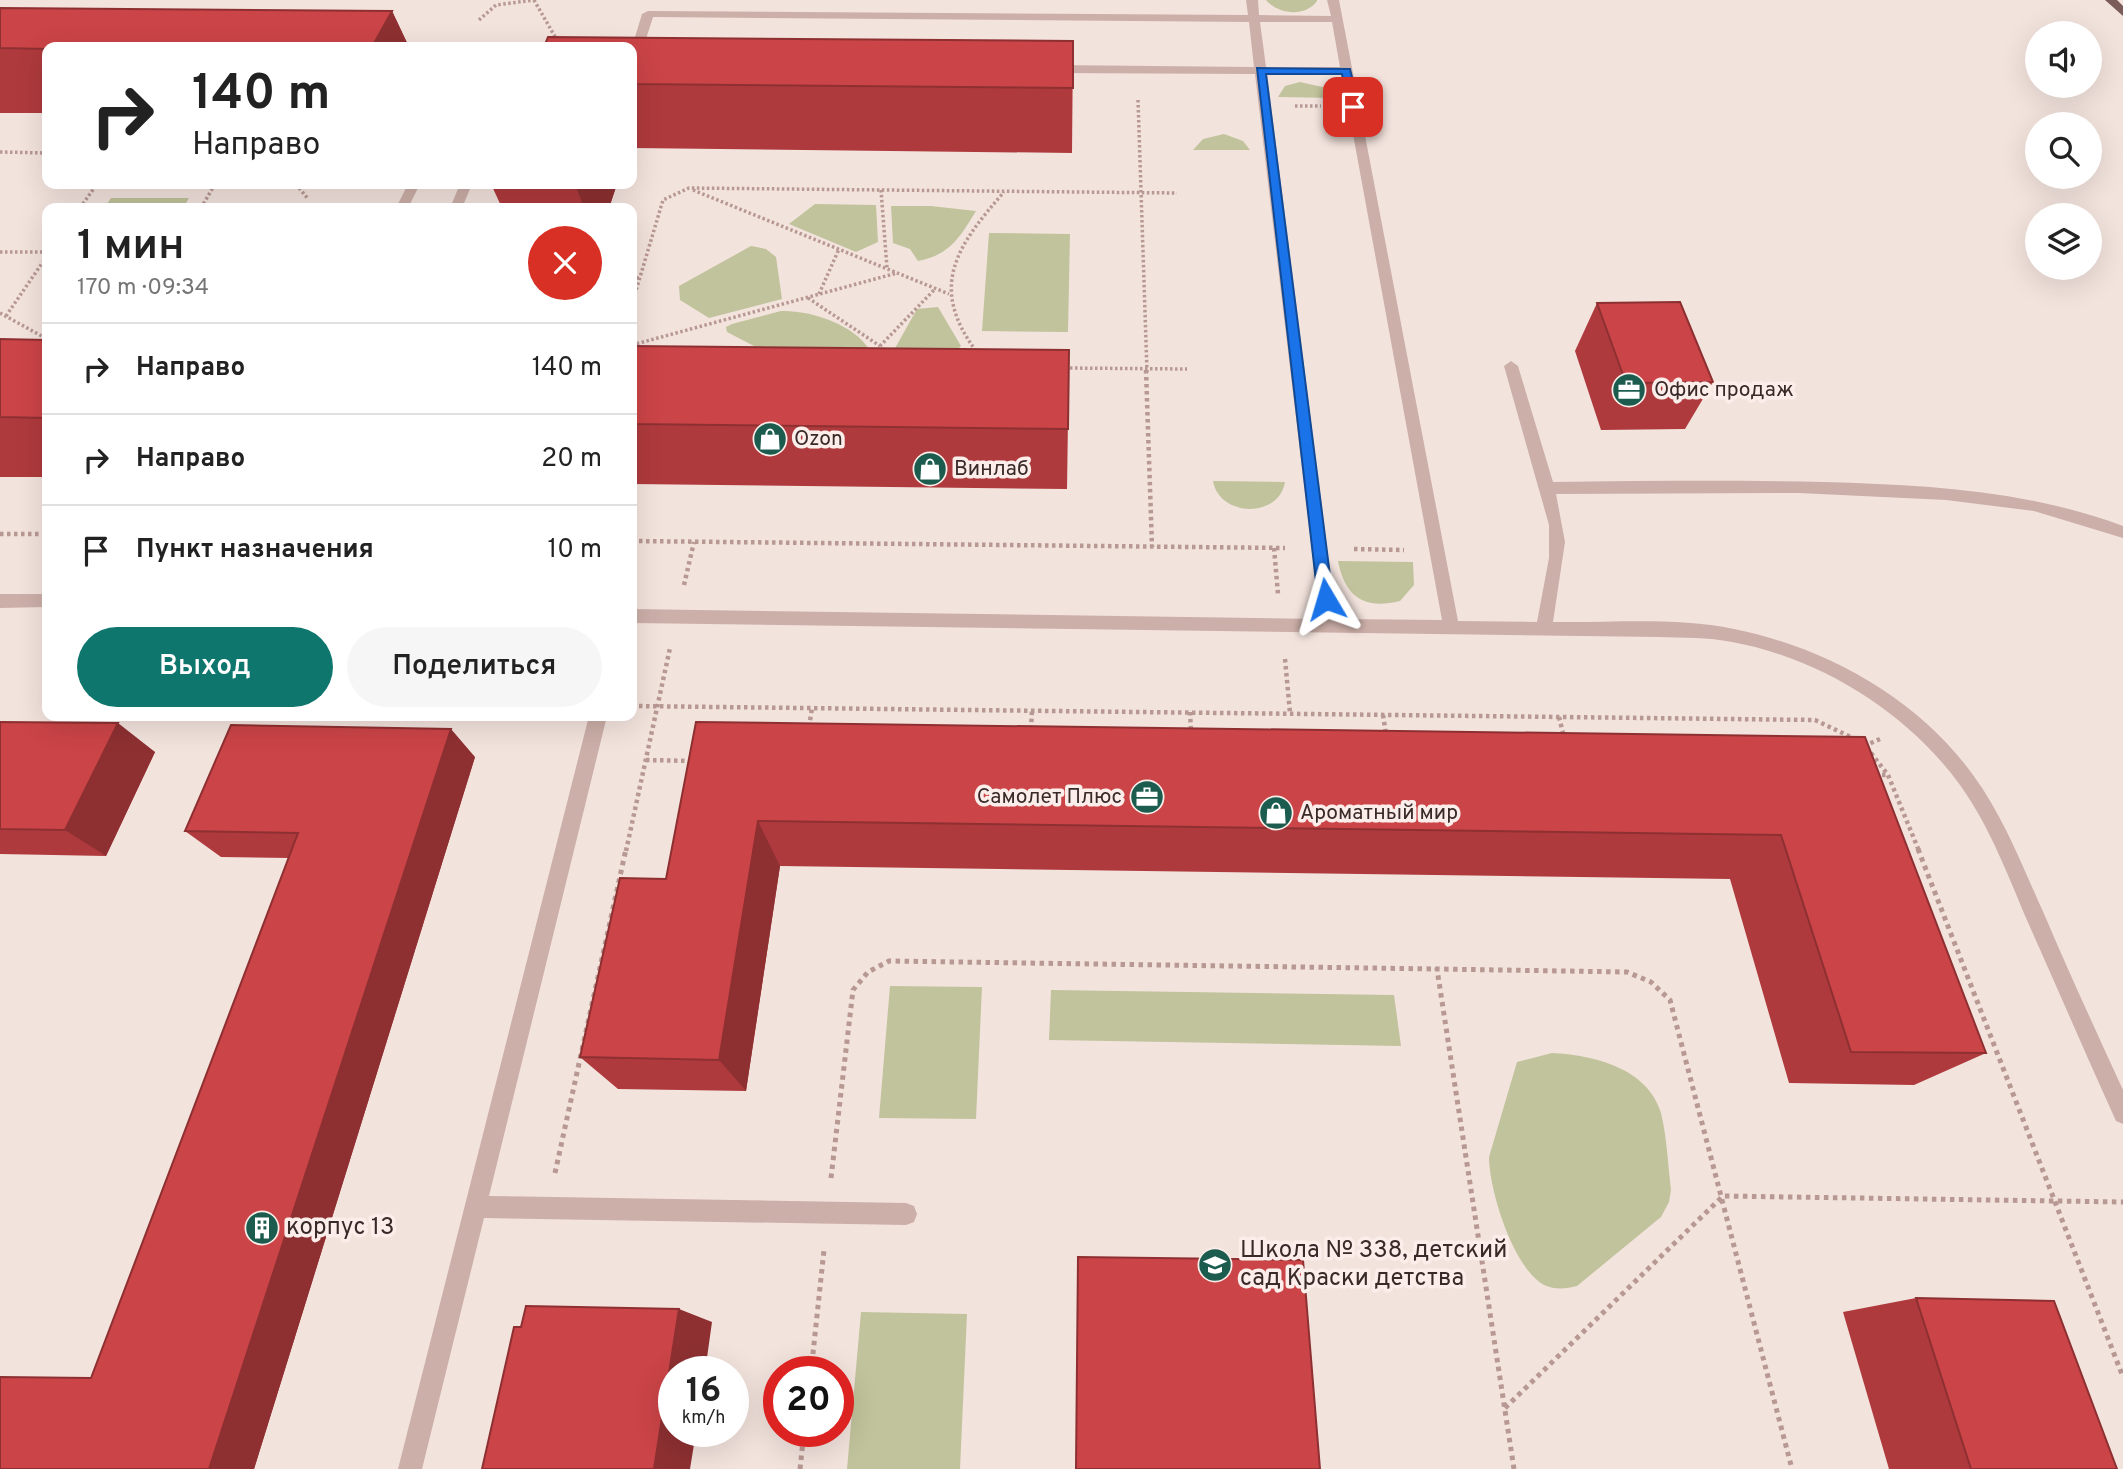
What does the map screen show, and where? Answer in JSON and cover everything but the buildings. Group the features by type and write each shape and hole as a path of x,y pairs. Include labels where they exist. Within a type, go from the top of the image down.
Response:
{"main road":[{"path":"2111,0 2123,13"}],"lane":[{"path":"637,48 653,0"},
{"path":"1252,0 1329,625"},
{"path":"1333,0 1451,626"},
{"path":"648,14 1337,19"},
{"path":"637,65 647,66"},
{"path":"1042,69 1347,71"},
{"path":"1511,366 1558,523 1560,546 1544,628"},
{"path":"1547,488 1807,486 1997,496 2050,507 2123,532"},
{"path":"0,601 42,601"},
{"path":"637,617 1544,628 1732,635 1780,648 1838,672 1882,699 1910,721 1965,778 1996,829 2123,1114"},
{"path":"410,1469 597,721"},
{"path":"476,1207 905,1214"}],"path":[{"path":"464,42 482,17 496,5 534,0 558,42"},
{"path":"1137,69 1152,547"},
{"path":"0,152 42,153"},
{"path":"637,285 663,200 689,188 1177,193"},
{"path":"689,188 949,294"},
{"path":"300,189 307,199"},
{"path":"881,190 887,268"},
{"path":"984,359 957,324 949,294 953,270 965,242 981,217 1005,191"},
{"path":"819,295 839,249"},
{"path":"0,252 42,254"},
{"path":"6,316 42,262"},
{"path":"637,344 897,273"},
{"path":"878,356 880,345 935,289"},
{"path":"808,298 880,345"},
{"path":"0,313 42,335"},
{"path":"1056,368 1187,369"},
{"path":"0,534 42,534"},
{"path":"637,541 1437,550"},
{"path":"547,1208 694,541"},
{"path":"637,706 1815,720 1837,728 1866,748 1888,775 2123,1377"},
{"path":"808,735 812,708"},
{"path":"1031,738 1032,710"},
{"path":"1190,712 1192,740"},
{"path":"1383,715 1387,742"},
{"path":"1559,717 1567,750"},
{"path":"1866,748 1910,721"},
{"path":"646,761 698,761"},
{"path":"1861,775 1888,775"},
{"path":"812,1356 853,990 861,976 871,968 889,961 1627,972 1647,978 1660,987 1670,1000 1676,1017 1792,1469"},
{"path":"1437,969 1514,1469"},
{"path":"1504,1408 1723,1196 2123,1202"},
{"path":"800,1469 802,1447"}],"green space":[{"path":"1266,0 1317,1 1306,10 1292,12 1277,9"},
{"path":"1300,82 1327,88 1334,98 1278,97 1285,86"},
{"path":"1224,134 1243,141 1250,150 1193,150 1203,139"},
{"path":"111,198 189,198 186,203 108,203"},
{"path":"815,204 876,205 878,242 856,252 789,224"},
{"path":"891,206 931,206 976,211 953,244 938,254 918,261 910,249 893,243"},
{"path":"989,233 1070,234 1068,332 982,331"},
{"path":"751,246 766,249 776,257 782,299 709,318 680,300 679,286"},
{"path":"938,307 961,346 956,351 894,350 917,309"},
{"path":"781,311 805,313 830,320 853,332 869,349 775,357 727,332 726,327 732,324"},
{"path":"1213,481 1285,482 1272,503 1249,509 1226,502"},
{"path":"1338,561 1413,562 1414,585 1400,601 1376,604 1366,602 1351,592"},
{"path":"890,986 982,987 976,1119 879,1118"},
{"path":"1051,990 1394,995 1401,1046 1049,1040"},
{"path":"1552,1053 1601,1061 1632,1075 1644,1085 1661,1113 1671,1190 1669,1202 1661,1217 1577,1286 1565,1288 1544,1285 1522,1262 1498,1208 1489,1157 1517,1062"},
{"path":"861,1312 967,1314 960,1469 847,1469 849,1447 854,1447 854,1390"}],"place":[{"name":"Офис продаж","path":"1629,390"},
{"name":"Ozon","path":"770,439"},
{"name":"Винлаб","path":"930,469"},
{"name":"Самолет Плюс","path":"1147,797"},
{"name":"Ароматный мир","path":"1276,813"},
{"name":"корпус 13","path":"262,1228"},
{"name":"Школа № 338, детский сад Краски детства","path":"1215,1265"}],"route":[{"path":"1326,599 1261,70 1347,71 1353,107"}]}
